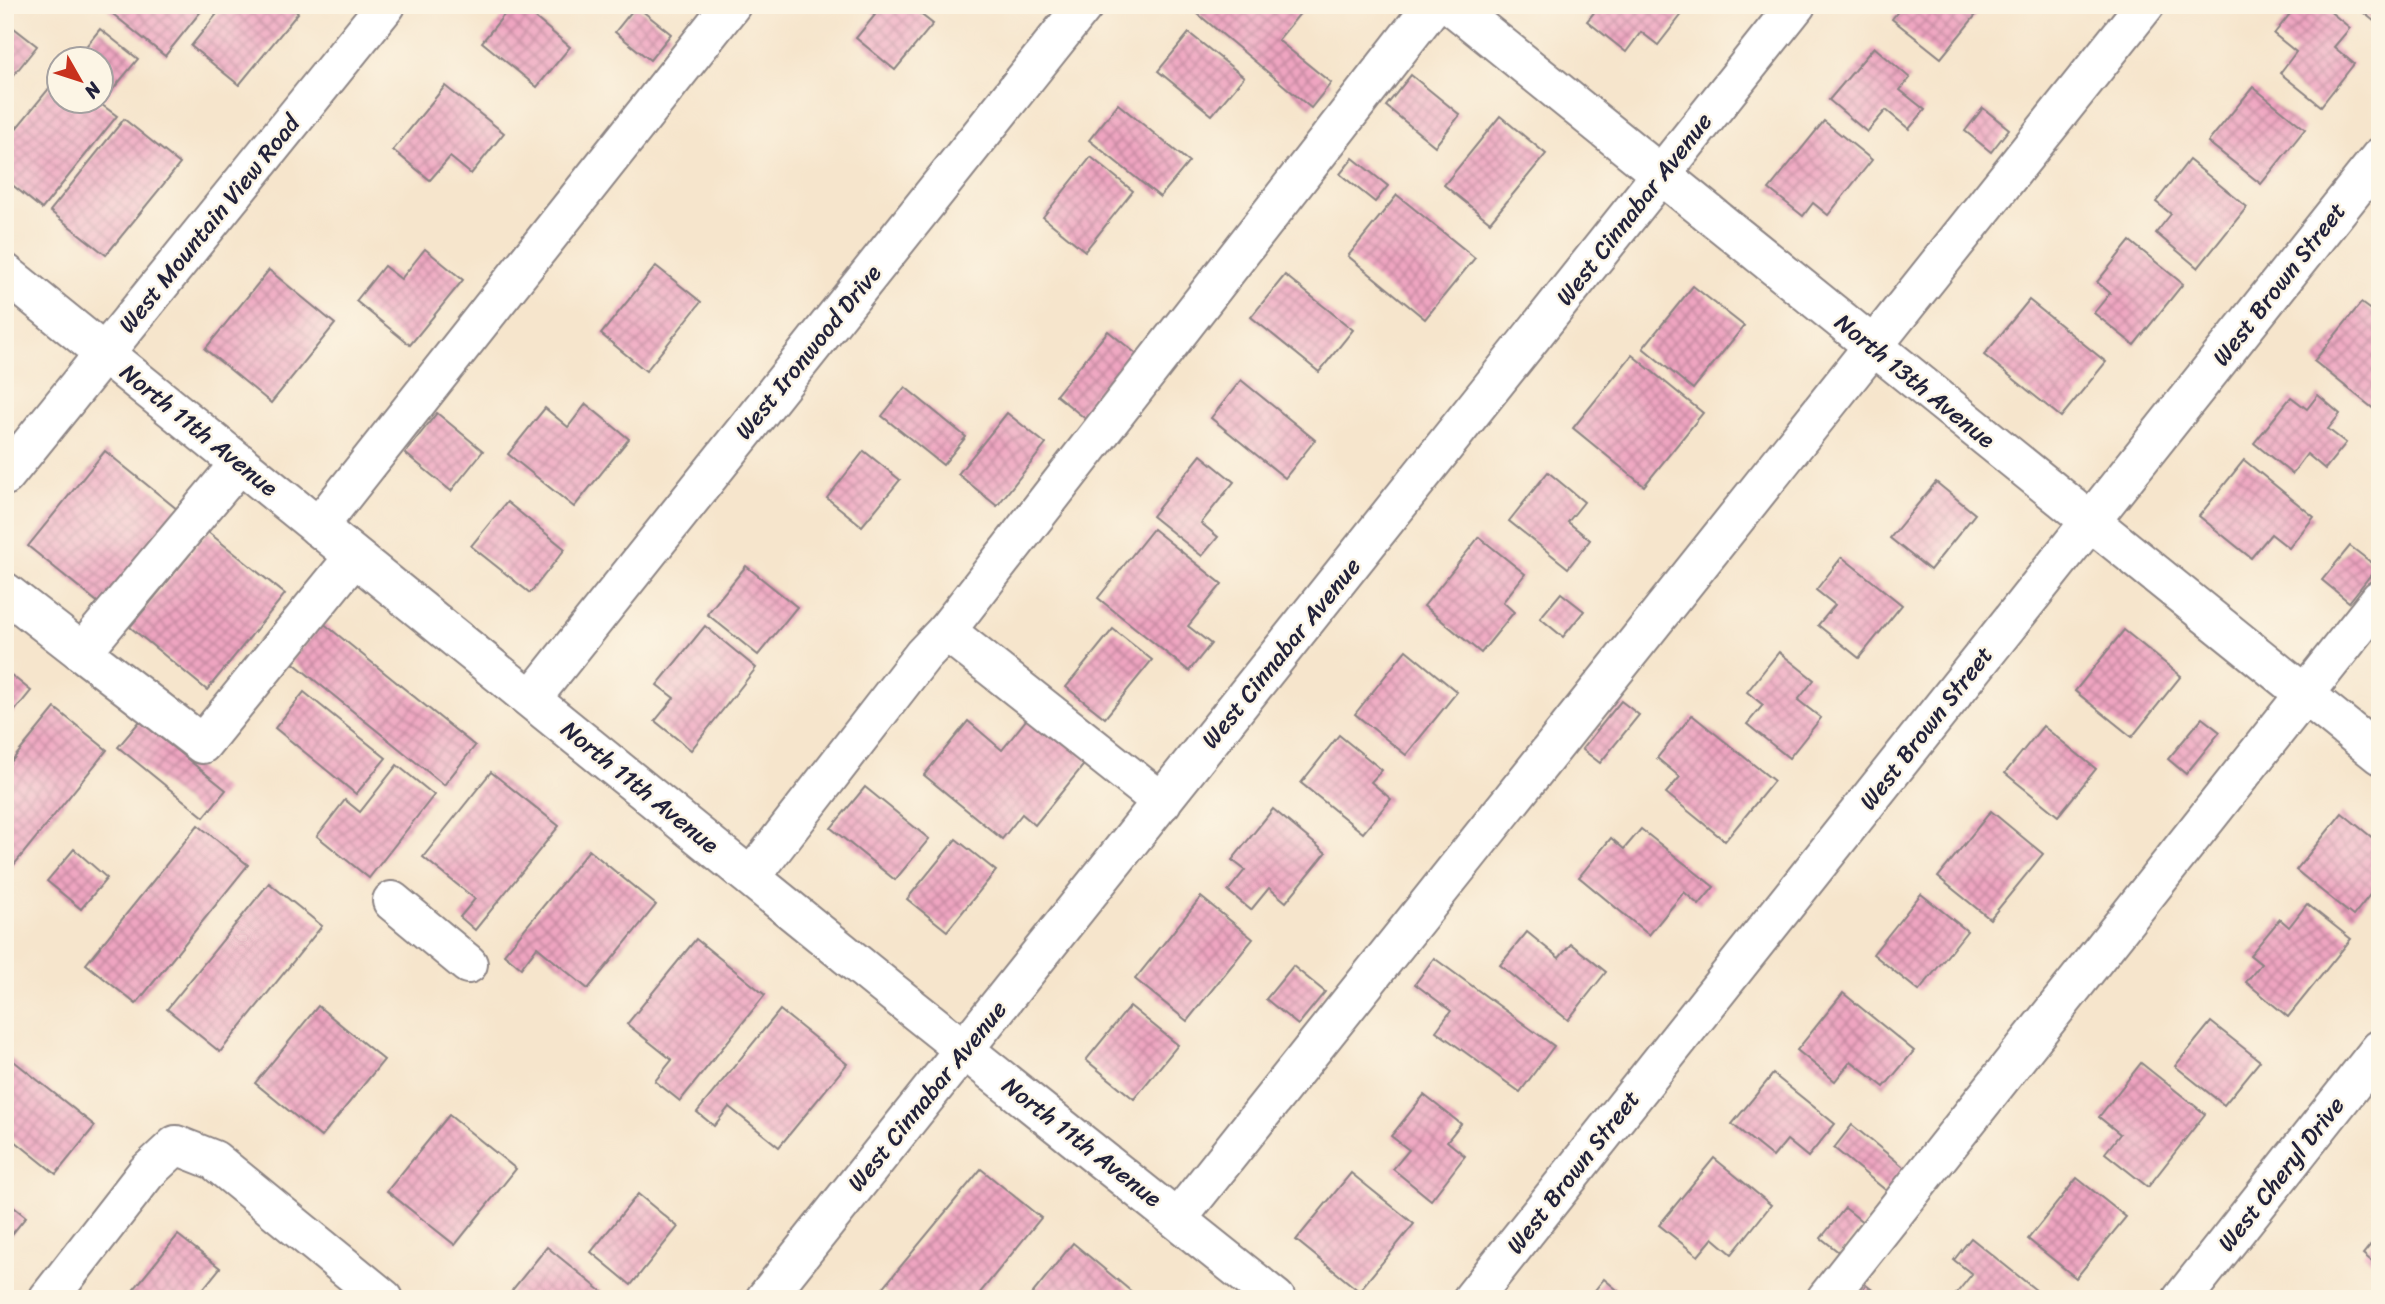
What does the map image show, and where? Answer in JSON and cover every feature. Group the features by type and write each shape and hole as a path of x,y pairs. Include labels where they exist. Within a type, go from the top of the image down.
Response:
{"street":[{"name":"West Mountain View Road","path":"5,476 386,5"},
{"path":"318,527 731,5"},
{"name":"West Ironwood Drive","path":"532,698 1084,5"},
{"path":"751,877 1433,5"},
{"name":"North 13th Avenue","path":"1451,5 1872,348 2380,755"},
{"name":"West Cinnabar Avenue","path":"765,1299 1796,5"},
{"path":"1178,1218 2145,5"},
{"name":"West Brown Street","path":"1472,1299 2380,157"},
{"name":"North 11th Avenue","path":"5,273 964,1050 1178,1218 1276,1299"},
{"path":"82,652 240,463"},
{"path":"5,592 202,744 354,557"},
{"path":"1826,1299 2380,599"},
{"path":"946,631 1162,802"},
{"path":"392,901 468,964"},
{"name":"West Cheryl Drive","path":"2182,1299 2380,1049"},
{"path":"48,1299 147,1172 176,1145 214,1160 384,1299"}],"building":[{"path":"112,5 206,5 165,56 108,10"},
{"path":"224,5 289,5 298,13 239,85 191,46"},
{"path":"512,5 520,5 570,47 537,87 482,42"},
{"path":"864,5 917,5 914,9 933,24 895,70 856,38 875,15"},
{"path":"1205,5 1307,5 1278,40 1331,83 1311,108 1198,14"},
{"path":"1600,5 1673,5 1683,13 1658,45 1641,32 1626,52 1587,21"},
{"path":"1903,5 1984,5 1941,58 1892,19"},
{"path":"2297,5 2322,5 2350,28 2334,47 2354,64 2321,106 2280,73 2296,52 2274,34"},
{"path":"2354,5 2380,5 2380,26"},
{"path":"636,6 671,34 650,60 615,32"},
{"path":"5,21 37,46 5,86"},
{"path":"100,29 138,59 116,86 116,46 86,46"},
{"path":"1189,33 1244,77 1212,115 1158,71"},
{"path":"1874,47 1910,78 1900,90 1925,110 1909,129 1886,110 1867,132 1829,100"},
{"path":"1411,75 1460,115 1435,146 1386,106"},
{"path":"445,86 504,133 471,174 450,157 430,180 393,150"},
{"path":"2253,87 2305,129 2261,184 2208,142"},
{"path":"46,92 46,116 117,116 42,209 5,179 5,142"},
{"path":"1118,104 1189,162 1160,197 1089,140"},
{"path":"1983,108 2009,129 1991,152 1965,131"},
{"path":"1500,116 1546,154 1490,222 1444,185"},
{"path":"124,119 180,164 106,255 50,211"},
{"path":"1824,121 1872,160 1828,215 1813,203 1803,216 1769,189"},
{"path":"1091,157 1133,191 1085,251 1043,217"},
{"path":"1353,158 1388,186 1375,202 1340,174"},
{"path":"2189,160 2247,207 2198,268 2156,233 2171,214 2156,202"},
{"path":"1397,195 1475,258 1425,319 1348,256"},
{"path":"2130,241 2183,284 2134,345 2094,313 2110,293 2097,282"},
{"path":"425,249 463,280 410,345 356,301 384,266 401,279"},
{"path":"656,266 701,302 646,371 601,334"},
{"path":"269,270 335,324 271,403 205,349"},
{"path":"1285,275 1353,330 1319,372 1251,317"},
{"path":"1693,286 1744,326 1693,389 1643,348"},
{"path":"2029,300 2106,362 2061,417 1984,355"},
{"path":"2361,303 2380,317 2380,404 2375,410 2314,361"},
{"path":"1108,331 1139,356 1087,420 1056,395"},
{"path":"1632,355 1703,413 1644,486 1573,428"},
{"path":"1241,380 1315,440 1285,478 1211,418"},
{"path":"905,387 966,437 943,465 882,416"},
{"path":"2318,395 2340,414 2328,429 2346,443 2325,469 2307,454 2292,474 2254,443 2291,397 2307,409"},
{"path":"586,404 629,439 574,507 508,454 545,408 568,427"},
{"path":"437,413 483,451 451,491 405,453"},
{"path":"1007,413 1046,444 997,506 958,474"},
{"path":"105,451 183,514 106,609 28,546"},
{"path":"864,451 900,480 862,526 827,498"},
{"path":"1201,455 1234,482 1201,523 1218,537 1202,556 1152,516"},
{"path":"2244,460 2314,517 2289,548 2271,534 2251,558 2199,516"},
{"path":"1548,472 1584,502 1568,522 1590,540 1568,568 1509,521"},
{"path":"1936,482 1975,514 1930,570 1890,538"},
{"path":"507,502 565,549 530,593 471,546"},
{"path":"1153,529 1222,584 1188,626 1211,644 1189,671 1098,598"},
{"path":"208,532 285,594 207,690 130,627"},
{"path":"1479,537 1525,574 1503,602 1514,612 1481,653 1424,606"},
{"path":"2350,546 2377,567 2349,602 2322,580"},
{"path":"1842,557 1902,605 1859,658 1818,625 1835,605 1816,590"},
{"path":"746,566 797,607 758,655 707,614"},
{"path":"1561,593 1584,611 1563,637 1540,618"},
{"path":"322,622 475,746 444,785 291,661"},
{"path":"705,626 756,668 691,750 655,721 674,698 657,685"},
{"path":"1113,629 1152,660 1105,718 1066,687"},
{"path":"2124,630 2181,676 2132,737 2075,691"},
{"path":"1406,650 1457,692 1406,755 1355,714"},
{"path":"1779,652 1814,680 1798,700 1821,718 1789,758 1747,724 1763,705 1747,692"},
{"path":"5,670 31,691 5,723"},
{"path":"304,692 386,758 356,794 275,728"},
{"path":"1621,701 1639,715 1600,763 1582,749"},
{"path":"55,708 107,750 5,876 5,769"},
{"path":"1034,710 1091,756 1035,825 1022,814 1002,839 924,775 968,721 1002,750"},
{"path":"1692,715 1774,781 1725,841 1666,793 1680,777 1657,758"},
{"path":"2202,718 2220,732 2186,774 2168,759"},
{"path":"140,721 226,790 204,817 118,747"},
{"path":"2043,726 2096,769 2058,816 2005,773"},
{"path":"1339,735 1382,770 1371,782 1391,799 1363,833 1301,783"},
{"path":"397,765 434,795 369,878 317,836 345,800 360,812"},
{"path":"491,772 559,826 475,930 460,917 475,899 423,857"},
{"path":"865,787 929,839 895,880 831,828"},
{"path":"1273,809 1326,853 1286,902 1269,888 1251,910 1228,891 1245,870 1232,860"},
{"path":"1991,811 2043,854 1990,919 1938,877"},
{"path":"2342,813 2380,844 2380,882 2353,916 2296,870"},
{"path":"198,825 248,865 136,1004 86,964"},
{"path":"1641,829 1714,887 1699,905 1684,892 1649,935 1579,877 1611,838 1624,849"},
{"path":"956,839 996,871 947,931 907,899"},
{"path":"74,849 107,878 81,909 47,881"},
{"path":"589,850 656,905 588,989 537,947 521,968 504,954"},
{"path":"269,883 322,926 220,1052 167,1009"},
{"path":"1921,894 1967,931 1919,991 1873,954"},
{"path":"1201,897 1253,939 1187,1021 1135,979"},
{"path":"2307,904 2351,939 2288,1017 2246,982 2261,964 2250,955 2280,919 2289,927"},
{"path":"1527,932 1559,958 1571,944 1606,972 1568,1020 1500,965"},
{"path":"696,939 765,995 680,1101 655,1081 672,1060 627,1024"},
{"path":"1434,958 1554,1046 1520,1092 1436,1031 1451,1011 1415,984"},
{"path":"1293,966 1325,992 1298,1025 1266,999"},
{"path":"1843,993 1914,1051 1884,1087 1851,1061 1835,1081 1797,1050"},
{"path":"318,1006 384,1060 321,1137 255,1083"},
{"path":"1130,1006 1178,1045 1134,1099 1086,1060"},
{"path":"780,1010 847,1064 779,1147 729,1107 714,1126 697,1112"},
{"path":"2211,1022 2260,1061 2224,1105 2175,1066"},
{"path":"5,1054 95,1126 56,1174 5,1133"},
{"path":"2141,1063 2205,1114 2148,1187 2105,1153 2120,1134 2099,1117"},
{"path":"1773,1074 1835,1124 1808,1157 1787,1140 1773,1157 1732,1124"},
{"path":"1424,1095 1461,1124 1447,1141 1465,1156 1431,1200 1393,1169 1409,1150 1391,1136"},
{"path":"449,1115 516,1169 455,1245 387,1191"},
{"path":"1852,1125 1906,1169 1888,1192 1834,1148"},
{"path":"1714,1158 1771,1205 1732,1254 1713,1238 1698,1256 1659,1225"},
{"path":"981,1169 1041,1218 975,1299 894,1299 882,1289"},
{"path":"1351,1173 1414,1224 1359,1291 1296,1240"},
{"path":"2077,1178 2126,1217 2076,1278 2028,1239"},
{"path":"638,1194 678,1227 631,1285 591,1252"},
{"path":"5,1200 26,1217 5,1243"},
{"path":"1845,1208 1864,1223 1840,1253 1821,1238"},
{"path":"2380,1233 2380,1268 2363,1254"},
{"path":"178,1235 220,1268 195,1299 126,1299"},
{"path":"1971,1238 2047,1299 1952,1299 1972,1274 1954,1260"},
{"path":"1073,1243 1133,1293 1129,1299 1028,1299"},
{"path":"547,1247 611,1299 505,1299"},
{"path":"1604,1279 1628,1299 1588,1299"},
{"path":"1866,1285 1884,1299 1855,1299"}]}
